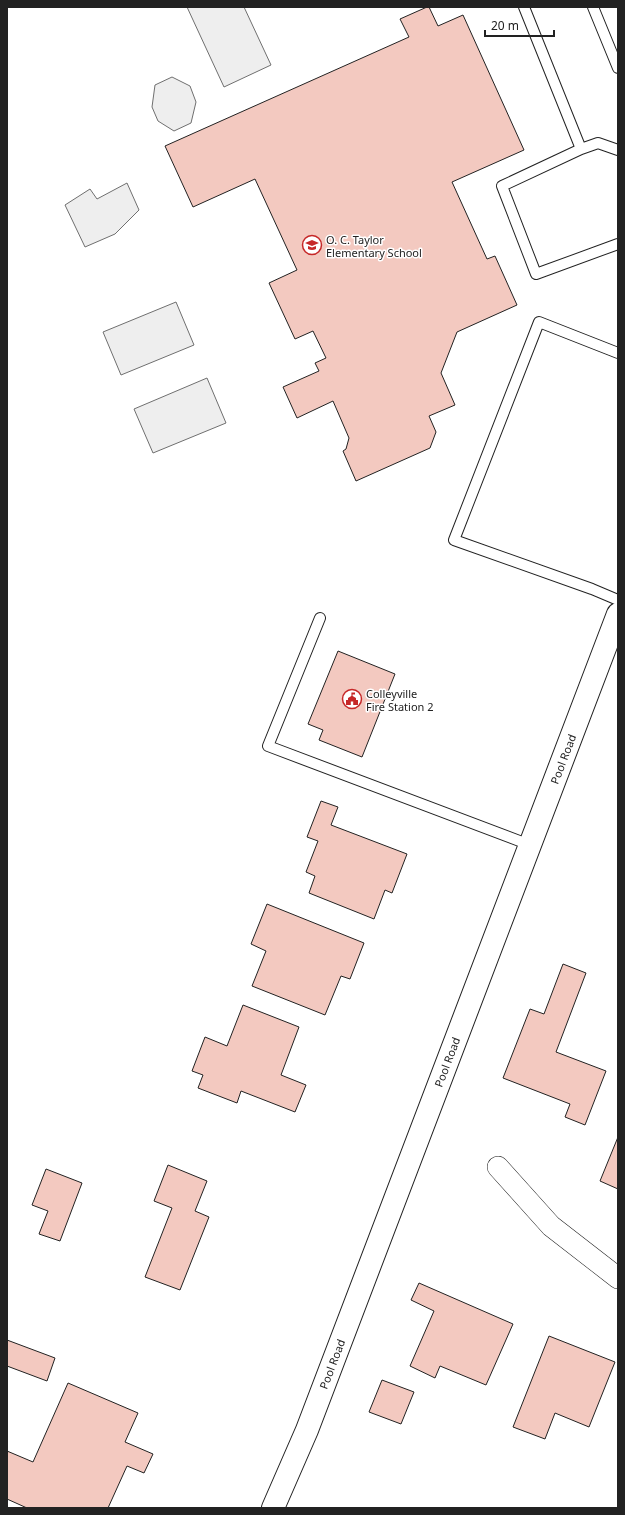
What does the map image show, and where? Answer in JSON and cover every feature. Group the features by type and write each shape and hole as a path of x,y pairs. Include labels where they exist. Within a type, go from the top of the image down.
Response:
{"main road":[{"name":"Pool Road","path":"273,1508 307,1430 618,614"}],"street":[{"path":"498,1167 551,1226 618,1278"}],"lane":[{"path":"524,7 581,149"},
{"path":"593,7 618,68"},
{"path":"618,150 598,143 581,149 502,186 536,274 618,244"},
{"path":"618,353 539,322 454,540 592,589 618,600"},
{"path":"320,618 268,746 530,845"}],"shaded area":[{"path":"187,7 244,7 271,65 224,87"},
{"path":"172,77 190,86 196,102 191,123 174,131 158,121 152,107 155,85"},
{"path":"127,183 139,210 115,234 85,247 65,205 90,189 97,199"},
{"path":"176,302 194,345 121,375 103,332"},
{"path":"207,378 226,423 153,453 134,409"}],"building":[{"path":"429,7 438,26 463,15 524,150 452,182 487,259 495,256 517,305 457,332 441,373 455,405 429,416 436,432 430,448 356,481 343,451 346,449 349,438 333,401 297,418 283,387 319,371 315,363 326,358 313,331 295,339 269,283 297,270 255,179 193,207 165,146 409,37 400,19"},
{"name":"Colleyville Fire Station 2","path":"338,651 395,674 362,757 319,740 323,730 308,724"},
{"path":"321,801 338,807 331,825 407,854 392,893 385,890 374,919 309,893 315,876 306,872 318,841 307,837"},
{"path":"267,904 364,943 350,979 341,976 325,1015 252,986 266,951 251,944"},
{"path":"563,964 586,973 556,1052 606,1071 585,1125 565,1117 570,1104 503,1078 530,1009 544,1014"},
{"path":"243,1005 299,1027 281,1075 306,1085 295,1112 241,1091 237,1103 198,1088 203,1075 192,1071 205,1037 227,1046"},
{"path":"618,1137 618,1189 600,1181"},
{"path":"168,1165 207,1181 195,1211 209,1217 180,1290 145,1277 172,1208 154,1201"},
{"path":"46,1169 82,1183 60,1241 39,1234 48,1211 32,1205"},
{"path":"419,1283 513,1324 486,1385 440,1366 435,1378 410,1366 434,1311 411,1300"},
{"path":"549,1336 615,1362 589,1427 555,1413 545,1439 513,1427"},
{"path":"7,1340 55,1358 47,1381 7,1366"},
{"path":"382,1380 414,1392 401,1424 369,1412"},
{"path":"68,1383 138,1413 125,1442 153,1454 144,1473 127,1466 108,1508 27,1508 7,1499 7,1451 33,1462"}],"place":[{"name":"O. C. Taylor Elementary School","path":"312,245"},
{"name":"Colleyville Fire Station 2","path":"352,699"}]}
